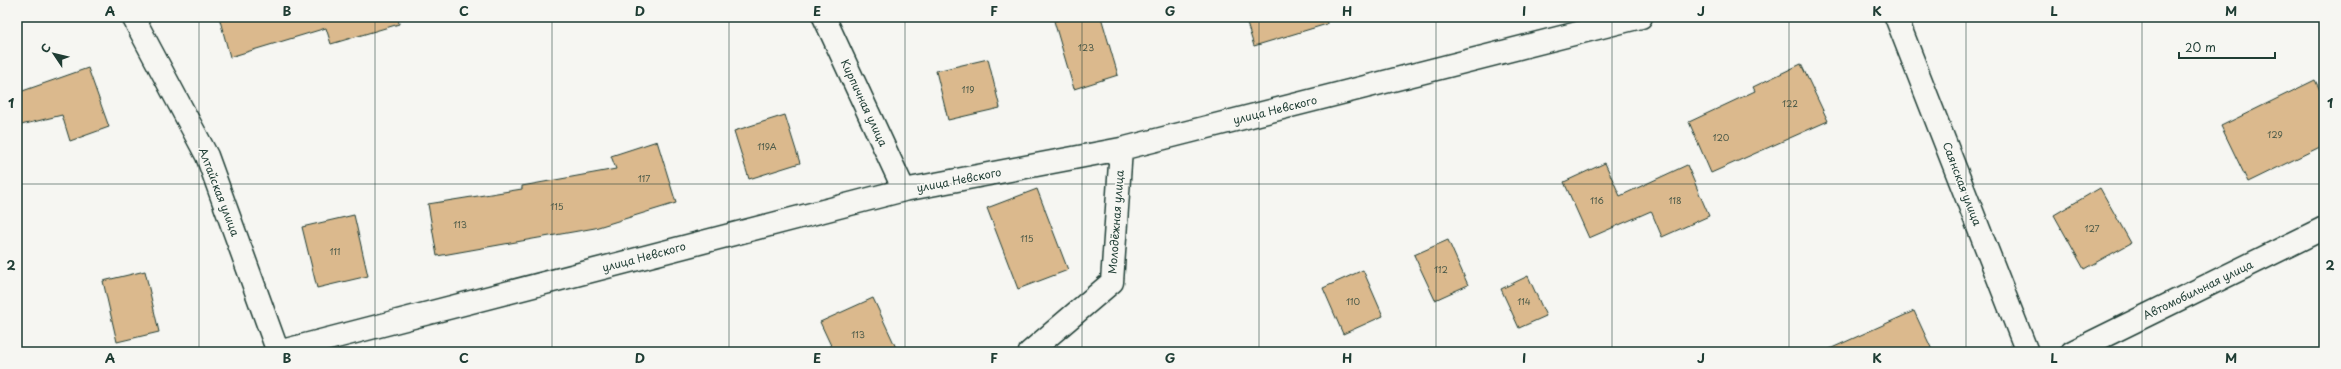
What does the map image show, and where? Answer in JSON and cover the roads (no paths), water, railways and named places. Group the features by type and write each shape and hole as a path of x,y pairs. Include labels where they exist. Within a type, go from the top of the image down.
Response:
{"street":[{"name":"Алтайская улица","path":"133,17 207,156 278,352"},
{"name":"Кирпичная улица","path":"824,17 904,190"},
{"name":"улица Невского","path":"278,352 904,190 1120,149 1641,17"},
{"name":"Саянская улица","path":"1896,17 2028,352"},
{"name":"Молодёжная улица","path":"1030,352 1112,282 1120,149"},
{"name":"Автомобильная улица","path":"2072,352 2324,228"}]}
